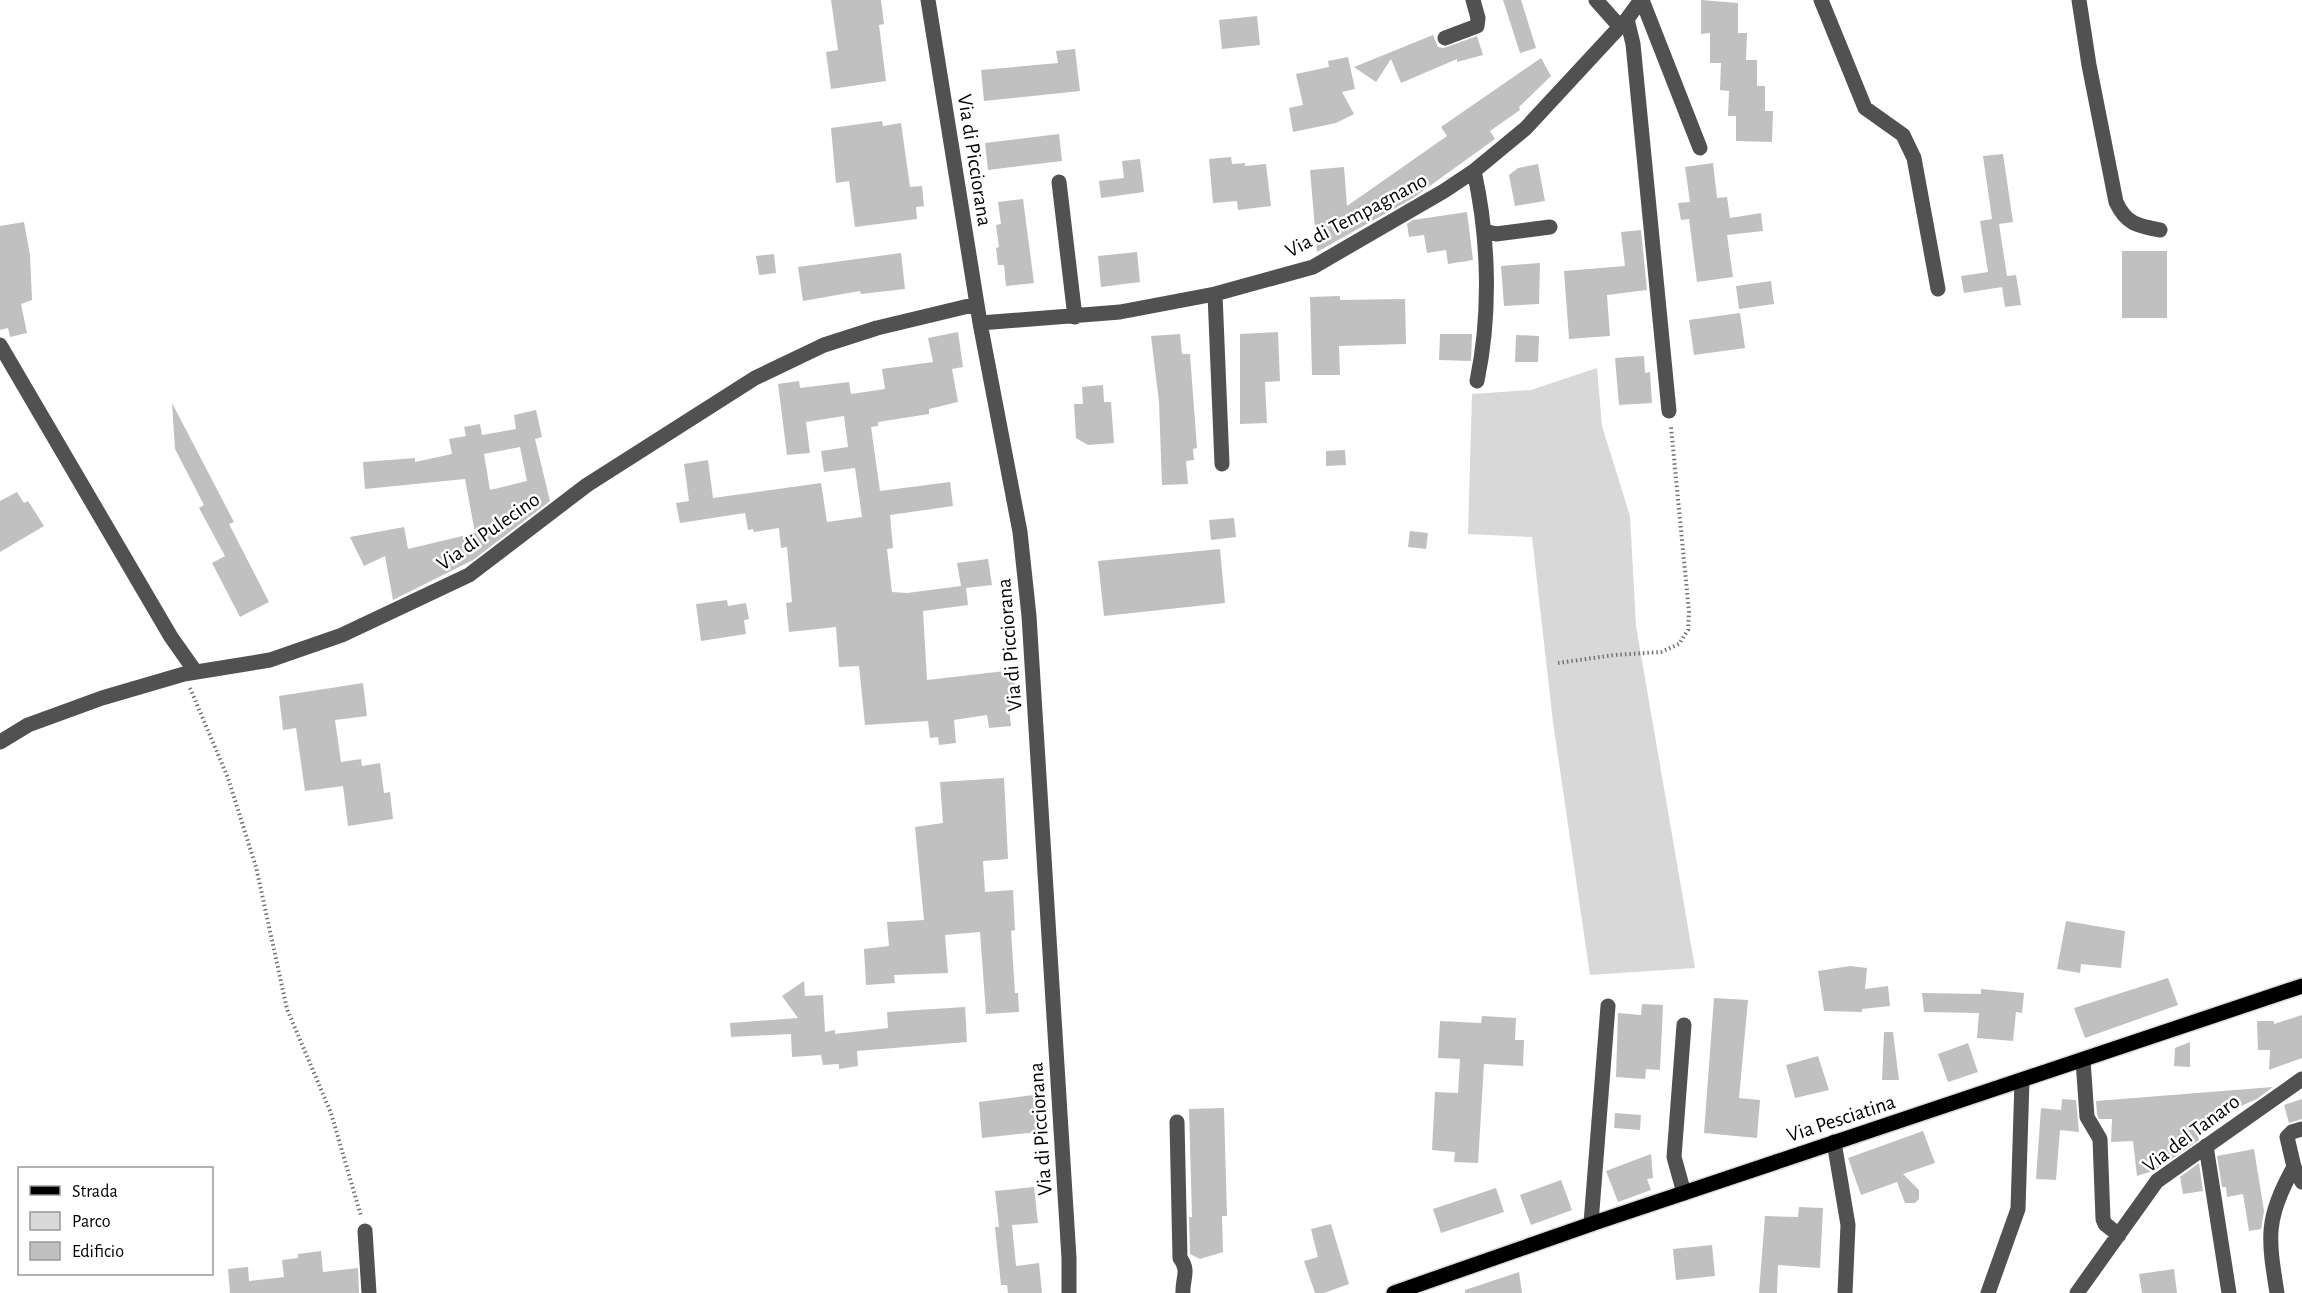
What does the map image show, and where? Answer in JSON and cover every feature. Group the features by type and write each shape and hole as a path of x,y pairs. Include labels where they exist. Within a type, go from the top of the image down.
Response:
{"main road":[{"name":"Via Pesciatina","path":"1394,1293 1591,1223 2302,986"}],"street":[{"name":"Via di Picciorana","path":"928,0 980,323 1020,532 1029,616 1069,1293"},
{"path":"1445,38 1477,26 1478,18 1473,0"},
{"path":"1596,0 1624,23 1633,44 1669,411"},
{"path":"1641,0 1700,148"},
{"name":"Via di Tempagnano","path":"980,323 1120,312 1215,294 1313,267 1444,191 1474,171 1526,128 1624,23 1641,0"},
{"path":"1821,0 1865,108 1903,135 1914,158 1938,289"},
{"path":"2079,0 2089,65 2116,202 2122,216 2139,226 2160,230"},
{"path":"1474,171 1484,231 1485,343 1477,381"},
{"path":"1059,182 1075,317"},
{"path":"1484,231 1496,234 1550,227"},
{"path":"1215,294 1222,464"},
{"name":"Via di Pulecino","path":"0,742 28,725 189,673 270,660 342,635 470,575 587,485 755,378 824,345 877,327 977,304"},
{"path":"0,345 171,637 189,673"},
{"path":"1591,1223 1608,1006"},
{"path":"1684,1025 1674,1157 1684,1193"},
{"path":"2083,1060 2087,1117 2100,1139 2103,1219 2105,1224 2119,1235"},
{"name":"Via del Tanaro","path":"2077,1293 2157,1181 2302,1078"},
{"path":"1988,1293 2018,1209 2022,1080"},
{"path":"1177,1122 1180,1258 1185,1265 1186,1278 1183,1293"},
{"path":"2302,1129 2292,1132 2287,1137 2294,1167 2302,1182"},
{"path":"1834,1142 1846,1204 1845,1293"},
{"path":"2206,1146 2229,1293"},
{"path":"2277,1293 2269,1237 2278,1195 2294,1167"},
{"path":"365,1231 369,1293"}],"path":[{"path":"1558,663 1614,655 1661,652 1679,644 1688,630 1689,612 1669,411"},
{"path":"189,673 228,777 256,867 287,1009 331,1113 365,1231"}],"green space":[{"path":"1597,368 1602,426 1630,516 1636,626 1695,968 1590,975 1553,722 1532,537 1468,534 1472,394 1531,390"}],"building":[{"path":"831,0 881,0 884,24 879,25 886,81 831,89 826,52 838,50"},
{"path":"1503,0 1521,0 1536,48 1520,53"},
{"path":"1701,0 1738,3 1738,33 1747,33 1746,60 1757,60 1757,86 1765,86 1765,111 1773,111 1772,142 1736,141 1736,116 1728,116 1729,91 1720,90 1721,63 1710,63 1710,33 1701,34"},
{"path":"1257,16 1260,45 1222,49 1219,20"},
{"path":"1433,35 1438,47 1444,48 1477,36 1483,55 1457,62 1457,59 1401,83 1391,59 1376,82 1354,67"},
{"path":"1075,49 1080,91 984,101 981,70 1058,63 1056,51"},
{"path":"1348,57 1355,89 1342,92 1354,114 1336,123 1293,132 1289,108 1303,105 1296,74 1329,67 1328,61"},
{"path":"1541,58 1551,76 1519,107 1520,110 1490,131 1495,139 1413,198 1317,252 1310,170 1344,167 1347,206 1447,136 1441,127"},
{"path":"882,121 883,126 901,123 910,187 922,186 924,206 916,207 917,219 855,227 849,181 836,183 831,128"},
{"path":"1059,134 1062,161 988,170 985,143"},
{"path":"2003,154 2013,222 1999,224 2007,276 2016,275 2021,305 2005,307 2002,287 1964,293 1961,276 1988,272 1980,221 1992,219 1983,156"},
{"path":"1231,157 1232,164 1245,163 1245,166 1266,164 1271,206 1238,210 1237,201 1213,203 1209,159"},
{"path":"1140,159 1144,192 1101,198 1099,181 1124,178 1122,161"},
{"path":"1713,163 1717,198 1727,197 1730,218 1761,213 1763,231 1727,235 1733,277 1697,282 1689,219 1681,220 1678,203 1690,202 1685,167"},
{"path":"1538,164 1545,201 1515,206 1509,175 1518,168"},
{"path":"1023,199 1034,283 1006,286 1004,265 998,265 996,248 999,247 996,225 1001,224 998,202"},
{"path":"1467,212 1473,260 1448,264 1446,250 1427,253 1424,235 1409,237 1407,224 1413,220"},
{"path":"24,222 30,255 32,300 21,304 27,333 10,337 8,328 0,330 0,226"},
{"path":"1641,230 1647,290 1607,295 1610,336 1569,339 1564,271 1625,266 1621,232"},
{"path":"2122,251 2167,251 2167,318 2122,318"},
{"path":"1137,252 1140,282 1101,287 1098,256"},
{"path":"901,253 905,289 861,294 860,291 803,301 798,267"},
{"path":"774,254 776,273 759,275 756,256"},
{"path":"1540,263 1539,304 1504,306 1501,266"},
{"path":"1771,281 1774,304 1739,309 1736,286"},
{"path":"1340,296 1340,300 1405,299 1406,344 1339,346 1340,375 1312,375 1310,297"},
{"path":"1740,313 1745,348 1694,355 1689,320"},
{"path":"958,332 963,367 952,369 958,402 929,409 929,414 878,422 878,426 871,427 880,491 950,482 953,506 890,515 893,548 887,549 892,592 907,593 961,586 957,563 988,559 992,585 966,588 968,605 923,611 927,680 1014,670 1018,709 1009,709 1011,726 989,728 987,715 954,720 956,743 939,745 938,737 930,738 928,721 865,725 859,666 839,667 836,627 789,632 786,603 792,602 787,547 781,548 779,528 754,532 753,529 748,530 745,513 680,523 676,503 689,501 684,464 708,460 713,498 821,483 827,522 862,517 855,468 824,472 821,451 848,447 844,416 806,422 810,453 787,455 778,384 799,381 800,388 849,382 851,394 885,389 882,369 933,362 928,338"},
{"path":"1278,332 1280,381 1265,382 1267,423 1240,424 1240,334"},
{"path":"1180,334 1182,354 1190,354 1197,448 1193,449 1194,460 1186,461 1188,484 1162,485 1159,402 1151,336"},
{"path":"1440,334 1472,334 1471,361 1439,360"},
{"path":"1516,335 1539,336 1538,362 1515,362"},
{"path":"1644,356 1645,373 1650,372 1652,403 1619,405 1615,358"},
{"path":"1103,385 1104,402 1111,402 1114,443 1088,445 1076,438 1074,404 1083,404 1082,387"},
{"path":"172,403 234,522 229,524 269,602 240,617 212,563 225,556 199,508 204,505 175,449"},
{"path":"536,410 542,437 535,439 550,501 473,560 393,600 385,556 364,566 350,537 404,527 408,549 475,533 465,479 365,489 363,462 415,458 415,462 452,454 449,439 466,436 464,427 480,424 482,435 516,429 514,415","holes":["520,447 527,481 490,490 484,454"]},
{"path":"1345,450 1346,465 1326,466 1326,451"},
{"path":"17,492 24,503 28,501 44,526 0,552 0,501"},
{"path":"1234,518 1236,537 1211,540 1209,520"},
{"path":"1410,531 1428,533 1426,549 1408,547"},
{"path":"1220,549 1225,603 1104,616 1098,561"},
{"path":"727,600 728,606 746,603 749,619 744,620 746,634 701,641 696,604"},
{"path":"363,683 367,716 335,720 341,762 361,759 362,766 380,763 384,793 390,792 393,819 348,826 343,786 305,791 296,728 283,730 279,696"},
{"path":"1004,778 1008,859 983,861 985,892 1013,890 1015,930 1011,931 1015,993 1018,993 1019,1012 986,1014 980,932 945,935 948,973 894,975 895,983 866,985 864,949 889,946 887,922 924,920 915,827 943,823 940,782"},
{"path":"2066,921 2125,931 2121,968 2081,964 2080,973 2057,969"},
{"path":"1850,966 1867,968 1865,989 1888,986 1890,1006 1862,1009 1862,1012 1824,1011 1818,971"},
{"path":"2168,978 2178,1005 2085,1038 2074,1008"},
{"path":"804,981 805,996 823,995 825,1032 835,1030 835,1034 888,1028 887,1012 965,1007 967,1042 857,1051 858,1066 839,1069 839,1064 823,1065 821,1055 792,1057 791,1034 731,1037 730,1023 798,1018 782,996"},
{"path":"1981,989 2024,993 2022,1013 2016,1012 2013,1041 1977,1038 1979,1013 1924,1012 1922,993 1981,994"},
{"path":"1714,998 1748,1000 1739,1098 1760,1100 1757,1138 1704,1133"},
{"path":"1642,1004 1663,1005 1660,1070 1646,1069 1645,1079 1616,1077 1618,1013 1641,1015"},
{"path":"2302,1015 2302,1058 2269,1070 2270,1050 2258,1050 2257,1021 2274,1021 2274,1024"},
{"path":"1482,1016 1516,1018 1515,1040 1524,1040 1523,1066 1484,1064 1478,1163 1454,1162 1455,1152 1432,1150 1435,1092 1458,1093 1460,1059 1438,1058 1440,1021 1481,1023"},
{"path":"1884,1032 1893,1032 1899,1080 1882,1080"},
{"path":"2190,1042 2190,1067 2174,1066 2175,1048"},
{"path":"1968,1043 1978,1072 1948,1082 1938,1054"},
{"path":"1818,1056 1829,1090 1795,1098 1786,1065"},
{"path":"2273,1087 2257,1099 2213,1118 2197,1131 2199,1140 2156,1170 2137,1176 2133,1141 2111,1142 2112,1119 2099,1119 2097,1114 2096,1101"},
{"path":"1033,1095 1037,1132 982,1138 979,1102"},
{"path":"2062,1099 2076,1100 2079,1132 2060,1130 2056,1180 2036,1179 2041,1108 2061,1110"},
{"path":"2302,1099 2302,1119 2289,1123 2284,1105"},
{"path":"1224,1108 1227,1216 1222,1216 1223,1252 1200,1259 1190,1254 1189,1217 1192,1217 1189,1109"},
{"path":"1615,1113 1641,1115 1640,1130 1614,1128"},
{"path":"1923,1131 1935,1163 1903,1174 1919,1190 1919,1199 1915,1203 1905,1203 1897,1182 1861,1195 1848,1158"},
{"path":"2254,1149 2264,1211 2261,1229 2249,1231 2243,1194 2227,1197 2226,1187 2222,1187 2217,1156"},
{"path":"1651,1154 1653,1178 1647,1179 1651,1190 1618,1202 1606,1171"},
{"path":"2199,1163 2203,1191 2183,1194 2180,1177"},
{"path":"1561,1180 1572,1210 1531,1225 1520,1195"},
{"path":"1034,1187 1038,1223 1012,1225 1016,1266 1039,1263 1042,1293 1008,1293 1007,1285 1001,1285 995,1227 999,1227 995,1191"},
{"path":"1496,1188 1504,1212 1441,1233 1433,1209"},
{"path":"1799,1207 1823,1208 1820,1268 1778,1265 1777,1293 1759,1293 1765,1216 1798,1217"},
{"path":"1331,1224 1349,1284 1324,1293 1315,1293 1304,1261 1318,1257 1311,1229"},
{"path":"1712,1245 1715,1276 1676,1280 1673,1249"},
{"path":"321,1251 323,1272 358,1268 359,1293 230,1293 228,1269 248,1267 249,1281 284,1277 282,1260 298,1258 298,1254"},
{"path":"2174,1269 2177,1293 2142,1293 2139,1274"},
{"path":"1519,1272 1522,1293 1465,1293 1465,1290"}]}
